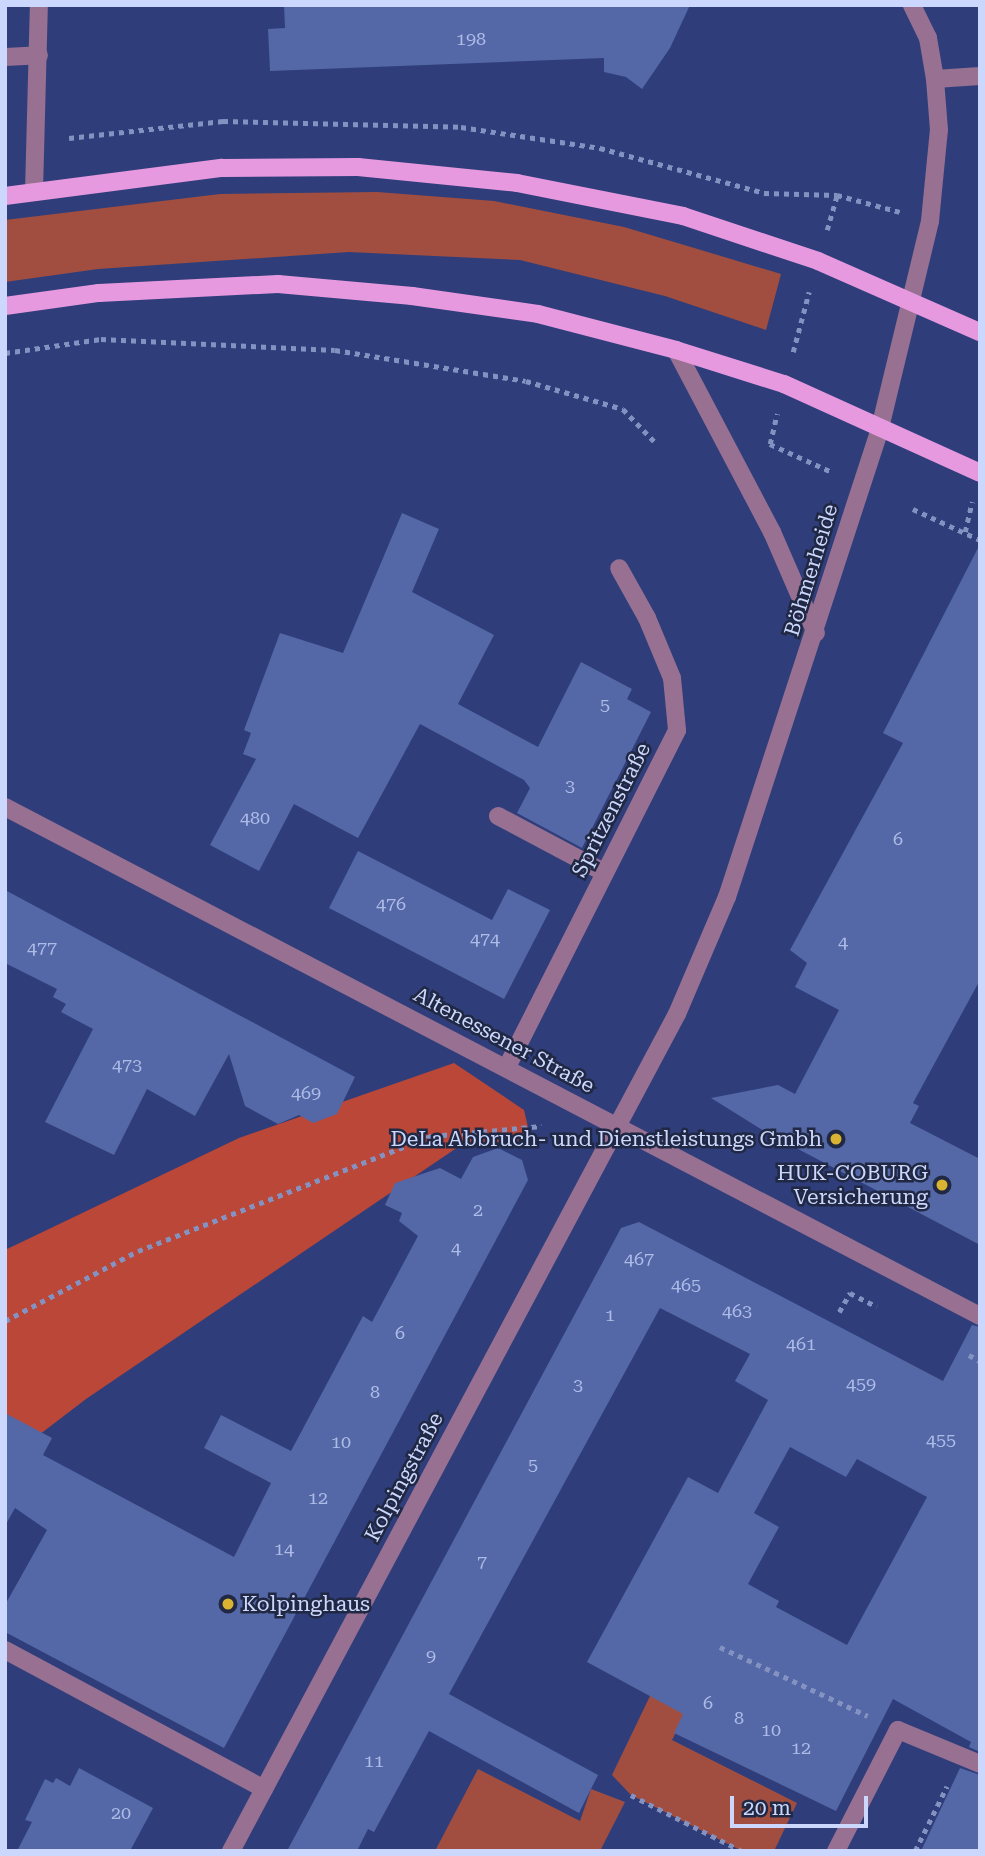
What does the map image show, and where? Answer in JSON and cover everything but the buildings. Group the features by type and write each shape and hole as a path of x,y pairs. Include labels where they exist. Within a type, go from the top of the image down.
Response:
{"main road":[{"path":"5,196 222,168 358,167 517,183 683,216 818,261 980,331"},
{"path":"5,306 99,293 278,284 412,296 538,314 677,350 784,384 980,473"}],"street":[{"path":"33,192 39,5"},
{"name":"Böhmerheide","path":"617,1125 702,962 816,633 880,428 930,221 939,130 928,38 912,5"},
{"path":"5,57 39,55"},
{"path":"935,79 980,75"},
{"path":"677,350 772,532 816,633"},
{"name":"Spritzenstraße","path":"507,1067 677,730 672,678 619,568"},
{"name":"Altenessener Straße","path":"5,807 980,1316"},
{"path":"498,816 605,873"},
{"name":"Kolpingstraße","path":"231,1851 617,1125"},
{"path":"5,1650 264,1789"},
{"path":"836,1851 898,1730 980,1764"}],"path":[{"path":"837,195 930,221"},
{"path":"784,384 818,261"},
{"path":"5,353 101,339 335,350 526,381 623,409 655,442"},
{"path":"770,444 862,485"},
{"path":"913,509 980,540"},
{"path":"5,1321 138,1251 432,1136 506,1126 553,1126"},
{"path":"839,1312 850,1293 877,1307"},
{"path":"969,1355 980,1361"},
{"path":"720,1647 898,1730"},
{"path":"915,1851 961,1756"},
{"path":"631,1795 741,1851"}],"shaded area":[{"path":"377,192 494,201 624,227 781,274 766,330 665,296 520,260 349,252 98,269 5,282 5,220 220,194"},
{"path":"454,1063 524,1110 531,1140 461,1145 86,1399 5,1461 5,1250 239,1138"},
{"path":"717,1651 672,1740 797,1803 774,1851 742,1851 631,1795 612,1775 650,1696"},
{"path":"478,1769 580,1821 591,1789 625,1802 600,1851 435,1851"}],"place":[{"name":"DeLa Abbruch- und Dienstleistungs Gmbh","path":"836,1139"},
{"name":"HUK-COBURG Versicherung","path":"942,1185"},
{"name":"Kolpinghaus","path":"228,1604"}]}
